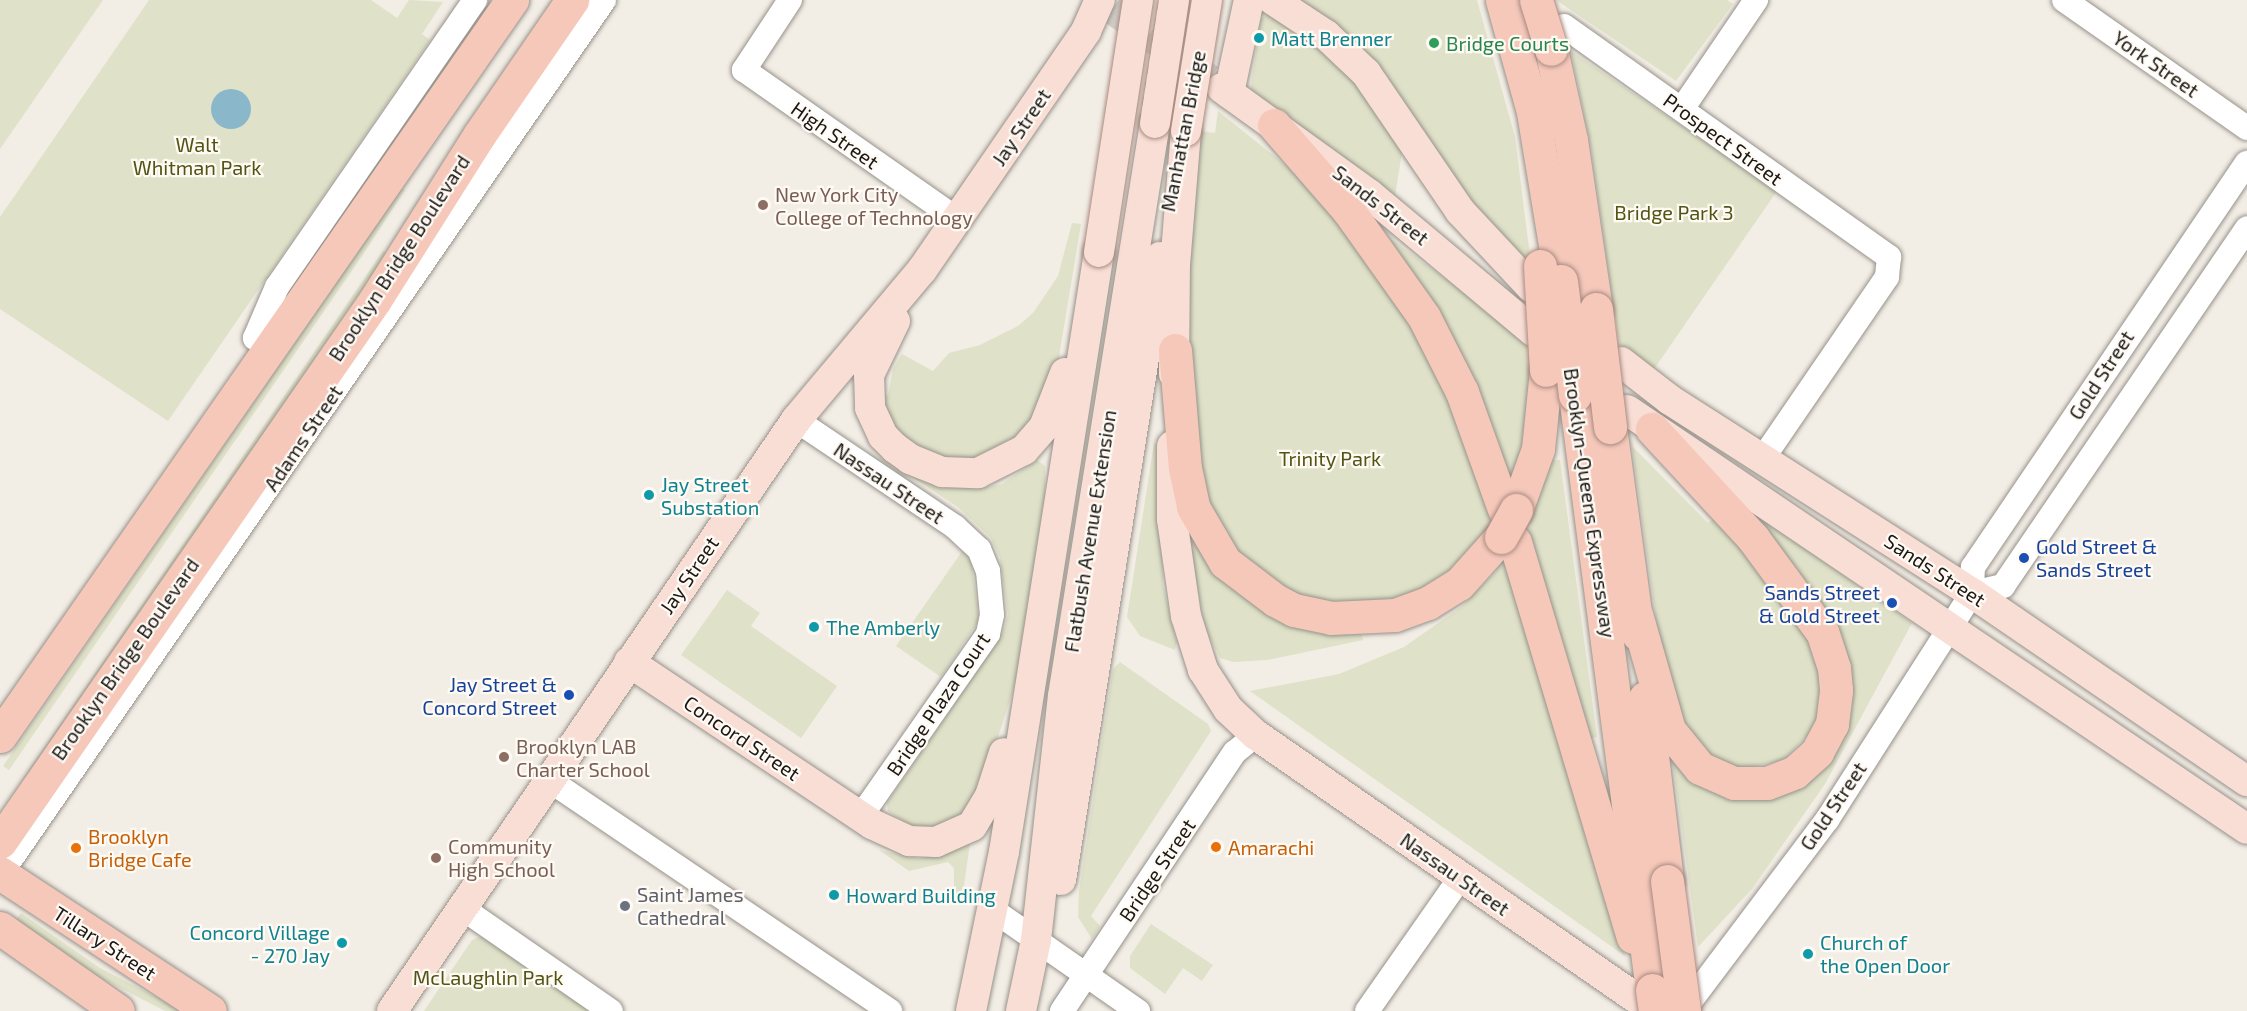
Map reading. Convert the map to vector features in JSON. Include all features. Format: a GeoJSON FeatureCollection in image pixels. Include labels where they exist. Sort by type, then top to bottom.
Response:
{"type":"FeatureCollection","features":[{"type":"Feature","properties":{"kind":"highway"},"geometry":{"type":"LineString","coordinates":[[0,736],[262,342],[512,0]]}},
{"type":"Feature","properties":{"kind":"highway","name":"Brooklyn Bridge Boulevard"},"geometry":{"type":"LineString","coordinates":[[0,842],[375,300],[480,134],[572,0]]}},
{"type":"Feature","properties":{"kind":"highway","name":"Brooklyn-Queens Expressway"},"geometry":{"type":"LineString","coordinates":[[1536,0],[1558,38],[1596,309],[1630,422],[1641,884]]}},
{"type":"Feature","properties":{"kind":"highway","name":"Brooklyn-Queens Expressway"},"geometry":{"type":"LineString","coordinates":[[1505,10],[1539,141],[1544,278],[1575,395],[1641,884],[1684,1011]]}},
{"type":"Feature","properties":{"kind":"highway"},"geometry":{"type":"LineString","coordinates":[[1274,125],[1348,210],[1424,317],[1462,392],[1641,884],[1654,1004]]}},
{"type":"Feature","properties":{"kind":"highway"},"geometry":{"type":"LineString","coordinates":[[1175,350],[1185,468],[1193,507],[1225,562],[1275,600],[1331,618],[1395,615],[1428,603],[1459,584],[1509,525],[1538,449],[1546,370],[1544,278]]}},
{"type":"Feature","properties":{"kind":"highway"},"geometry":{"type":"LineString","coordinates":[[1630,422],[1767,553],[1822,632],[1834,668],[1836,690],[1832,724],[1817,752],[1795,772],[1767,783],[1734,783],[1700,768],[1669,730],[1636,614]]}},
{"type":"Feature","properties":{"kind":"highway","name":"Tillary Street"},"geometry":{"type":"LineString","coordinates":[[0,874],[210,1011]]}},
{"type":"Feature","properties":{"kind":"highway"},"geometry":{"type":"LineString","coordinates":[[0,928],[118,1011]]}},
{"type":"Feature","properties":{"kind":"main road","name":"Flatbush Avenue Extension"},"geometry":{"type":"LineString","coordinates":[[1021,1011],[1036,940],[1063,696],[1174,0]]}},
{"type":"Feature","properties":{"kind":"main road","name":"Manhattan Bridge"},"geometry":{"type":"LineString","coordinates":[[1167,264],[1207,0]]}},
{"type":"Feature","properties":{"kind":"main road","name":"Sands Street"},"geometry":{"type":"LineString","coordinates":[[1249,0],[1226,91],[1403,220],[1533,332]]}},
{"type":"Feature","properties":{"kind":"main road"},"geometry":{"type":"LineString","coordinates":[[1273,0],[1326,35],[1366,73],[1460,211],[1544,278]]}},
{"type":"Feature","properties":{"kind":"main road"},"geometry":{"type":"LineString","coordinates":[[908,287],[869,375],[867,391],[876,423],[895,448],[924,467],[960,475],[978,473],[1024,450],[1044,427],[1063,380],[1083,287],[1099,252],[1109,2]]}},
{"type":"Feature","properties":{"kind":"main road","name":"Jay Street"},"geometry":{"type":"LineString","coordinates":[[392,1011],[796,420],[908,287],[1086,31],[1109,2]]}},
{"type":"Feature","properties":{"kind":"main road","name":"Flatbush Avenue Extension"},"geometry":{"type":"LineString","coordinates":[[971,1011],[993,910],[1099,252]]}},
{"type":"Feature","properties":{"kind":"main road","name":"Flatbush Avenue Extension"},"geometry":{"type":"LineString","coordinates":[[1036,940],[1058,894],[1167,264]]}},
{"type":"Feature","properties":{"kind":"main road","name":"Nassau Street"},"geometry":{"type":"LineString","coordinates":[[1167,264],[1175,350],[1172,519],[1186,616],[1203,670],[1228,709],[1256,735],[1460,878],[1654,1004]]}},
{"type":"Feature","properties":{"kind":"main road","name":"Sands Street"},"geometry":{"type":"LineString","coordinates":[[1621,362],[1761,461],[1972,593],[2247,781]]}},
{"type":"Feature","properties":{"kind":"main road","name":"Sands Street"},"geometry":{"type":"LineString","coordinates":[[1630,422],[1949,628],[2247,829]]}},
{"type":"Feature","properties":{"kind":"main road","name":"Concord Street"},"geometry":{"type":"LineString","coordinates":[[629,662],[855,813],[909,841],[936,842],[963,832],[983,811],[1006,748],[1023,721]]}},
{"type":"Feature","properties":{"kind":"street"},"geometry":{"type":"LineString","coordinates":[[262,342],[284,275],[475,0]]}},
{"type":"Feature","properties":{"kind":"street","name":"Adams Street"},"geometry":{"type":"LineString","coordinates":[[0,874],[604,0]]}},
{"type":"Feature","properties":{"kind":"street","name":"High Street"},"geometry":{"type":"LineString","coordinates":[[790,0],[744,70],[957,219]]}},
{"type":"Feature","properties":{"kind":"street"},"geometry":{"type":"LineString","coordinates":[[1682,109],[1756,0]]}},
{"type":"Feature","properties":{"kind":"street","name":"York Street"},"geometry":{"type":"LineString","coordinates":[[2064,0],[2247,128]]}},
{"type":"Feature","properties":{"kind":"street","name":"Prospect Street"},"geometry":{"type":"LineString","coordinates":[[1558,38],[1682,109],[1703,127],[1883,251],[1890,264],[1887,277],[1761,461]]}},
{"type":"Feature","properties":{"kind":"street","name":"Gold Street"},"geometry":{"type":"LineString","coordinates":[[1684,1011],[1827,820],[1972,593],[1972,567],[2247,163]]}},
{"type":"Feature","properties":{"kind":"street","name":"Gold Street"},"geometry":{"type":"LineString","coordinates":[[1972,593],[2003,586],[2247,228]]}},
{"type":"Feature","properties":{"kind":"street","name":"Nassau Street"},"geometry":{"type":"LineString","coordinates":[[796,420],[955,527],[979,549]]}},
{"type":"Feature","properties":{"kind":"street","name":"Bridge Plaza Court"},"geometry":{"type":"LineString","coordinates":[[855,813],[868,806],[988,634],[992,615],[988,571],[979,549]]}},
{"type":"Feature","properties":{"kind":"street","name":"Bridge Street"},"geometry":{"type":"LineString","coordinates":[[1062,1011],[1235,752],[1256,735]]}},
{"type":"Feature","properties":{"kind":"street"},"geometry":{"type":"LineString","coordinates":[[549,780],[890,1011]]}},
{"type":"Feature","properties":{"kind":"street"},"geometry":{"type":"LineString","coordinates":[[1367,1011],[1460,878]]}},
{"type":"Feature","properties":{"kind":"street"},"geometry":{"type":"LineString","coordinates":[[462,908],[611,1011]]}},
{"type":"Feature","properties":{"kind":"street"},"geometry":{"type":"LineString","coordinates":[[993,910],[1138,1011]]}},
{"type":"Feature","properties":{"kind":"green space"},"geometry":{"type":"Polygon","coordinates":[[[0,0],[103,0],[0,149],[0,0]]]}},
{"type":"Feature","properties":{"kind":"green space","name":"Walt Whitman Park"},"geometry":{"type":"Polygon","coordinates":[[[149,0],[371,0],[397,18],[409,0],[443,2],[422,34],[430,40],[168,421],[0,309],[0,217],[149,0]]]}},
{"type":"Feature","properties":{"kind":"green space"},"geometry":{"type":"Polygon","coordinates":[[[1299,0],[1477,0],[1515,137],[1531,264],[1513,254],[1299,0]]]}},
{"type":"Feature","properties":{"kind":"green space"},"geometry":{"type":"Polygon","coordinates":[[[1556,0],[1727,0],[1733,4],[1676,81],[1556,0]]]}},
{"type":"Feature","properties":{"kind":"green space"},"geometry":{"type":"Polygon","coordinates":[[[1271,12],[1349,71],[1403,146],[1395,196],[1250,91],[1261,19],[1271,12]]]}},
{"type":"Feature","properties":{"kind":"green space","name":"Bridge Park 3"},"geometry":{"type":"Polygon","coordinates":[[[1571,51],[1777,191],[1652,372],[1619,345],[1591,147],[1571,51]]]}},
{"type":"Feature","properties":{"kind":"green space","name":"Trinity Park"},"geometry":{"type":"Polygon","coordinates":[[[1218,111],[1288,167],[1328,208],[1424,342],[1497,523],[1432,591],[1330,611],[1255,577],[1203,506],[1186,307],[1200,131],[1215,133],[1218,111]]]}},
{"type":"Feature","properties":{"kind":"green space"},"geometry":{"type":"Polygon","coordinates":[[[402,188],[405,190],[362,256],[9,770],[3,766],[402,188]]]}},
{"type":"Feature","properties":{"kind":"green space"},"geometry":{"type":"Polygon","coordinates":[[[1072,223],[1081,224],[1056,375],[1028,430],[984,458],[954,462],[901,439],[880,397],[888,395],[893,369],[902,354],[933,371],[949,353],[980,345],[1018,326],[1033,313],[1058,276],[1072,223]]]}},
{"type":"Feature","properties":{"kind":"green space"},"geometry":{"type":"Polygon","coordinates":[[[1393,240],[1533,344],[1534,393],[1511,496],[1388,241],[1393,240]]]}},
{"type":"Feature","properties":{"kind":"green space"},"geometry":{"type":"Polygon","coordinates":[[[383,251],[387,253],[26,781],[23,779],[383,251]]]}},
{"type":"Feature","properties":{"kind":"green space"},"geometry":{"type":"Polygon","coordinates":[[[1154,443],[1158,445],[1163,585],[1177,642],[1175,650],[1140,636],[1127,617],[1154,443]]]}},
{"type":"Feature","properties":{"kind":"green space"},"geometry":{"type":"Polygon","coordinates":[[[1632,446],[1708,523],[1717,516],[1776,581],[1823,667],[1819,724],[1783,760],[1743,769],[1722,764],[1690,742],[1662,662],[1632,446]]]}},
{"type":"Feature","properties":{"kind":"green space"},"geometry":{"type":"Polygon","coordinates":[[[1037,460],[1045,466],[1045,509],[1018,675],[989,765],[968,816],[926,831],[908,825],[888,811],[887,803],[1003,632],[1008,615],[1000,558],[991,538],[958,507],[892,464],[939,486],[975,489],[1002,484],[1037,460]]]}},
{"type":"Feature","properties":{"kind":"green space"},"geometry":{"type":"Polygon","coordinates":[[[1549,460],[1560,460],[1597,737],[1588,739],[1523,530],[1540,494],[1549,460]]]}},
{"type":"Feature","properties":{"kind":"green space"},"geometry":{"type":"Polygon","coordinates":[[[1733,499],[1912,623],[1825,784],[1752,889],[1698,947],[1672,757],[1690,772],[1818,771],[1827,613],[1796,568],[1733,499]]]}},
{"type":"Feature","properties":{"kind":"green space"},"geometry":{"type":"Polygon","coordinates":[[[1182,519],[1222,579],[1243,597],[1267,612],[1341,634],[1362,635],[1363,640],[1267,660],[1233,662],[1220,658],[1206,630],[1182,519]]]}},
{"type":"Feature","properties":{"kind":"green space"},"geometry":{"type":"Polygon","coordinates":[[[963,550],[971,558],[979,620],[941,677],[896,646],[963,550]]]}},
{"type":"Feature","properties":{"kind":"green space"},"geometry":{"type":"Polygon","coordinates":[[[1506,555],[1625,956],[1250,691],[1339,674],[1404,647],[1461,607],[1494,574],[1506,555]]]}},
{"type":"Feature","properties":{"kind":"green space"},"geometry":{"type":"Polygon","coordinates":[[[727,590],[760,613],[751,626],[837,686],[801,738],[681,655],[727,590]]]}},
{"type":"Feature","properties":{"kind":"green space"},"geometry":{"type":"Polygon","coordinates":[[[1120,662],[1208,724],[1211,731],[1091,916],[1100,926],[1092,939],[1078,917],[1079,891],[1113,669],[1120,662]]]}},
{"type":"Feature","properties":{"kind":"green space"},"geometry":{"type":"Polygon","coordinates":[[[970,843],[963,892],[954,894],[954,868],[948,862],[909,871],[879,850],[919,859],[970,843]]]}},
{"type":"Feature","properties":{"kind":"green space"},"geometry":{"type":"Polygon","coordinates":[[[21,913],[100,968],[183,1011],[165,1011],[93,974],[16,920],[21,913]]]}},
{"type":"Feature","properties":{"kind":"green space"},"geometry":{"type":"Polygon","coordinates":[[[1151,924],[1213,965],[1202,981],[1183,968],[1165,994],[1130,968],[1130,956],[1151,924]]]}},
{"type":"Feature","properties":{"kind":"green space","name":"McLaughlin Park"},"geometry":{"type":"Polygon","coordinates":[[[482,936],[596,1011],[424,1011],[472,940],[482,936]]]}},
{"type":"Feature","properties":{"kind":"water"},"geometry":{"type":"Polygon","coordinates":[[[231,89],[239,90],[245,95],[250,101],[250,117],[245,123],[239,128],[231,129],[223,128],[217,123],[212,117],[211,109],[212,101],[217,95],[223,90],[231,89]]]}},
{"type":"Feature","properties":{"kind":"tunnel"},"geometry":{"type":"LineString","coordinates":[[1112,9],[1216,84]]}},
{"type":"Feature","properties":{"kind":"railway"},"geometry":{"type":"LineString","coordinates":[[1130,119],[1148,0]]}},
{"type":"Feature","properties":{"kind":"railway"},"geometry":{"type":"LineString","coordinates":[[1142,121],[1161,0]]}},
{"type":"Feature","properties":{"kind":"railway"},"geometry":{"type":"LineString","coordinates":[[1166,125],[1187,0]]}},
{"type":"Feature","properties":{"kind":"railway"},"geometry":{"type":"LineString","coordinates":[[1178,127],[1198,0]]}},
{"type":"Feature","properties":{"kind":"place","name":"Matt Brenner"},"geometry":{"type":"Point","coordinates":[1259,38]}},
{"type":"Feature","properties":{"kind":"place","name":"Bridge Courts"},"geometry":{"type":"Point","coordinates":[1434,43]}},
{"type":"Feature","properties":{"kind":"place","name":"New York City College of Technology"},"geometry":{"type":"Point","coordinates":[763,205]}},
{"type":"Feature","properties":{"kind":"place","name":"Jay Street Substation"},"geometry":{"type":"Point","coordinates":[649,495]}},
{"type":"Feature","properties":{"kind":"place","name":"Gold Street & Sands Street"},"geometry":{"type":"Point","coordinates":[2024,558]}},
{"type":"Feature","properties":{"kind":"place","name":"Sands Street & Gold Street"},"geometry":{"type":"Point","coordinates":[1892,603]}},
{"type":"Feature","properties":{"kind":"place","name":"The Amberly"},"geometry":{"type":"Point","coordinates":[814,627]}},
{"type":"Feature","properties":{"kind":"place","name":"Jay Street & Concord Street"},"geometry":{"type":"Point","coordinates":[569,695]}},
{"type":"Feature","properties":{"kind":"place","name":"Brooklyn LAB Charter School"},"geometry":{"type":"Point","coordinates":[504,757]}},
{"type":"Feature","properties":{"kind":"place","name":"Amarachi"},"geometry":{"type":"Point","coordinates":[1216,847]}},
{"type":"Feature","properties":{"kind":"place","name":"Brooklyn Bridge Cafe"},"geometry":{"type":"Point","coordinates":[76,848]}},
{"type":"Feature","properties":{"kind":"place","name":"Community High School"},"geometry":{"type":"Point","coordinates":[436,858]}},
{"type":"Feature","properties":{"kind":"place","name":"Howard Building"},"geometry":{"type":"Point","coordinates":[834,895]}},
{"type":"Feature","properties":{"kind":"place","name":"Saint James Cathedral"},"geometry":{"type":"Point","coordinates":[625,906]}},
{"type":"Feature","properties":{"kind":"place","name":"Concord Village - 270 Jay"},"geometry":{"type":"Point","coordinates":[342,943]}},
{"type":"Feature","properties":{"kind":"place","name":"Church of the Open Door"},"geometry":{"type":"Point","coordinates":[1808,954]}}]}
